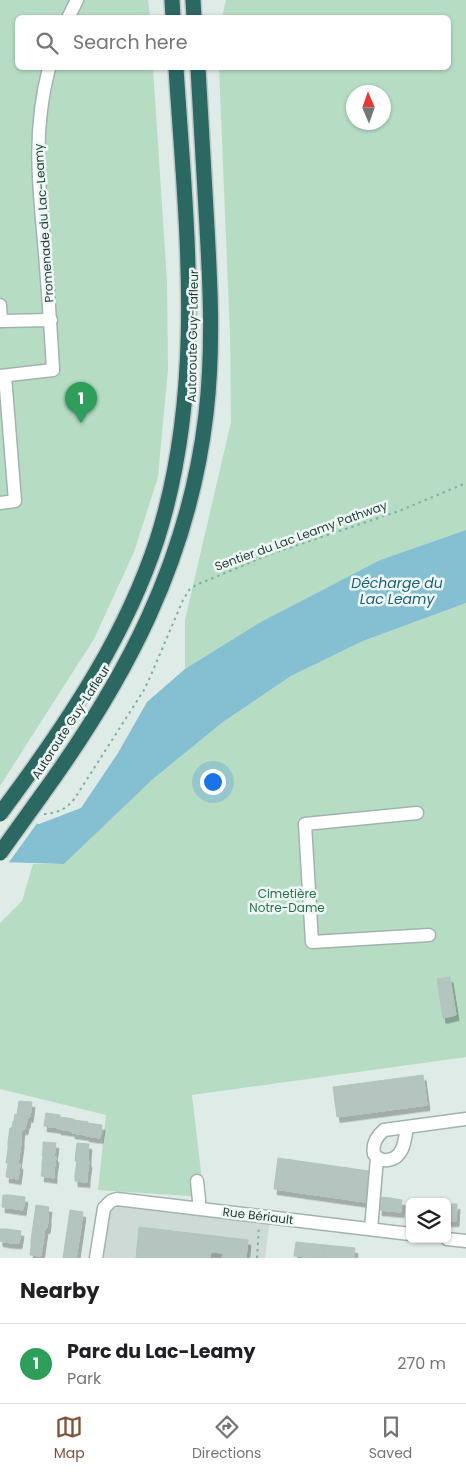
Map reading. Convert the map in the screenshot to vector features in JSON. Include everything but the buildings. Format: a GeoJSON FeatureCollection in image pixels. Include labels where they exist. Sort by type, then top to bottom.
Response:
{"type":"FeatureCollection","features":[{"type":"Feature","properties":{"kind":"highway"},"geometry":{"type":"LineString","coordinates":[[172,0],[173,15]]}},
{"type":"Feature","properties":{"kind":"highway"},"geometry":{"type":"LineString","coordinates":[[193,0],[194,15]]}},
{"type":"Feature","properties":{"kind":"highway","name":"Autoroute Guy-Lafleur"},"geometry":{"type":"LineString","coordinates":[[0,814],[75,708],[117,634],[138,589],[156,541],[176,467],[184,414],[189,330],[186,234],[176,70]]}},
{"type":"Feature","properties":{"kind":"highway","name":"Autoroute Guy-Lafleur"},"geometry":{"type":"LineString","coordinates":[[0,853],[93,720],[127,663],[145,627],[173,560],[194,485],[206,413],[211,330],[210,267],[198,70]]}},
{"type":"Feature","properties":{"kind":"street"},"geometry":{"type":"LineString","coordinates":[[70,15],[77,0]]}},
{"type":"Feature","properties":{"kind":"street","name":"Promenade du Lac-Leamy"},"geometry":{"type":"LineString","coordinates":[[3,376],[53,370],[51,320],[37,155],[40,110],[49,70]]}},
{"type":"Feature","properties":{"kind":"street"},"geometry":{"type":"LineString","coordinates":[[0,305],[1,321],[51,320]]}},
{"type":"Feature","properties":{"kind":"street"},"geometry":{"type":"LineString","coordinates":[[0,503],[15,501],[3,376]]}},
{"type":"Feature","properties":{"kind":"street"},"geometry":{"type":"LineString","coordinates":[[418,813],[305,824],[312,942],[429,934]]}},
{"type":"Feature","properties":{"kind":"street"},"geometry":{"type":"LineString","coordinates":[[407,1127],[400,1153],[390,1160],[377,1158],[372,1148],[380,1133],[384,1130],[466,1119]]}},
{"type":"Feature","properties":{"kind":"street"},"geometry":{"type":"LineString","coordinates":[[371,1229],[377,1158]]}},
{"type":"Feature","properties":{"kind":"street"},"geometry":{"type":"LineString","coordinates":[[196,1181],[199,1208]]}},
{"type":"Feature","properties":{"kind":"street","name":"Rue Bériault"},"geometry":{"type":"LineString","coordinates":[[96,1258],[102,1214],[111,1201],[122,1199],[406,1233]]}},
{"type":"Feature","properties":{"kind":"street"},"geometry":{"type":"LineString","coordinates":[[451,1239],[466,1241]]}},
{"type":"Feature","properties":{"kind":"path","name":"Sentier du Lac Leamy Pathway"},"geometry":{"type":"LineString","coordinates":[[39,814],[64,809],[75,798],[144,690],[183,600],[193,587],[270,554],[386,515],[466,483]]}},
{"type":"Feature","properties":{"kind":"path"},"geometry":{"type":"LineString","coordinates":[[257,1258],[260,1223]]}},
{"type":"Feature","properties":{"kind":"shaded area"},"geometry":{"type":"Polygon","coordinates":[[[108,1204],[270,1217],[265,1258],[96,1258],[108,1204]]]}},
{"type":"Feature","properties":{"kind":"green space"},"geometry":{"type":"Polygon","coordinates":[[[0,0],[148,0],[150,15],[15,15],[15,70],[153,70],[167,281],[168,369],[158,477],[134,552],[94,639],[0,786],[0,0]]]}},
{"type":"Feature","properties":{"kind":"green space"},"geometry":{"type":"Polygon","coordinates":[[[226,0],[466,0],[466,530],[380,560],[266,620],[185,669],[185,620],[231,422],[230,335],[219,70],[451,70],[451,15],[222,15],[226,0]]]}},
{"type":"Feature","properties":{"kind":"green space","name":"Cimetière Notre-Dame"},"geometry":{"type":"Polygon","coordinates":[[[466,603],[466,1057],[192,1095],[204,1197],[98,1190],[106,1115],[0,1089],[0,923],[22,901],[33,864],[64,864],[153,779],[223,722],[291,676],[363,641],[466,603]]]}},
{"type":"Feature","properties":{"kind":"water","name":"Décharge du Lac Leamy"},"geometry":{"type":"Polygon","coordinates":[[[466,530],[466,603],[363,641],[291,676],[223,722],[153,779],[64,864],[0,862],[0,819],[39,824],[81,808],[118,753],[147,702],[185,669],[261,622],[380,560],[466,530]]]}},
{"type":"Feature","properties":{"kind":"pier"},"geometry":{"type":"Polygon","coordinates":[[[0,817],[38,822],[7,865],[0,864],[0,817]]]}},
{"type":"Feature","properties":{"kind":"place","name":"Parc du Lac-Leamy"},"geometry":{"type":"Point","coordinates":[81,423]}}]}
